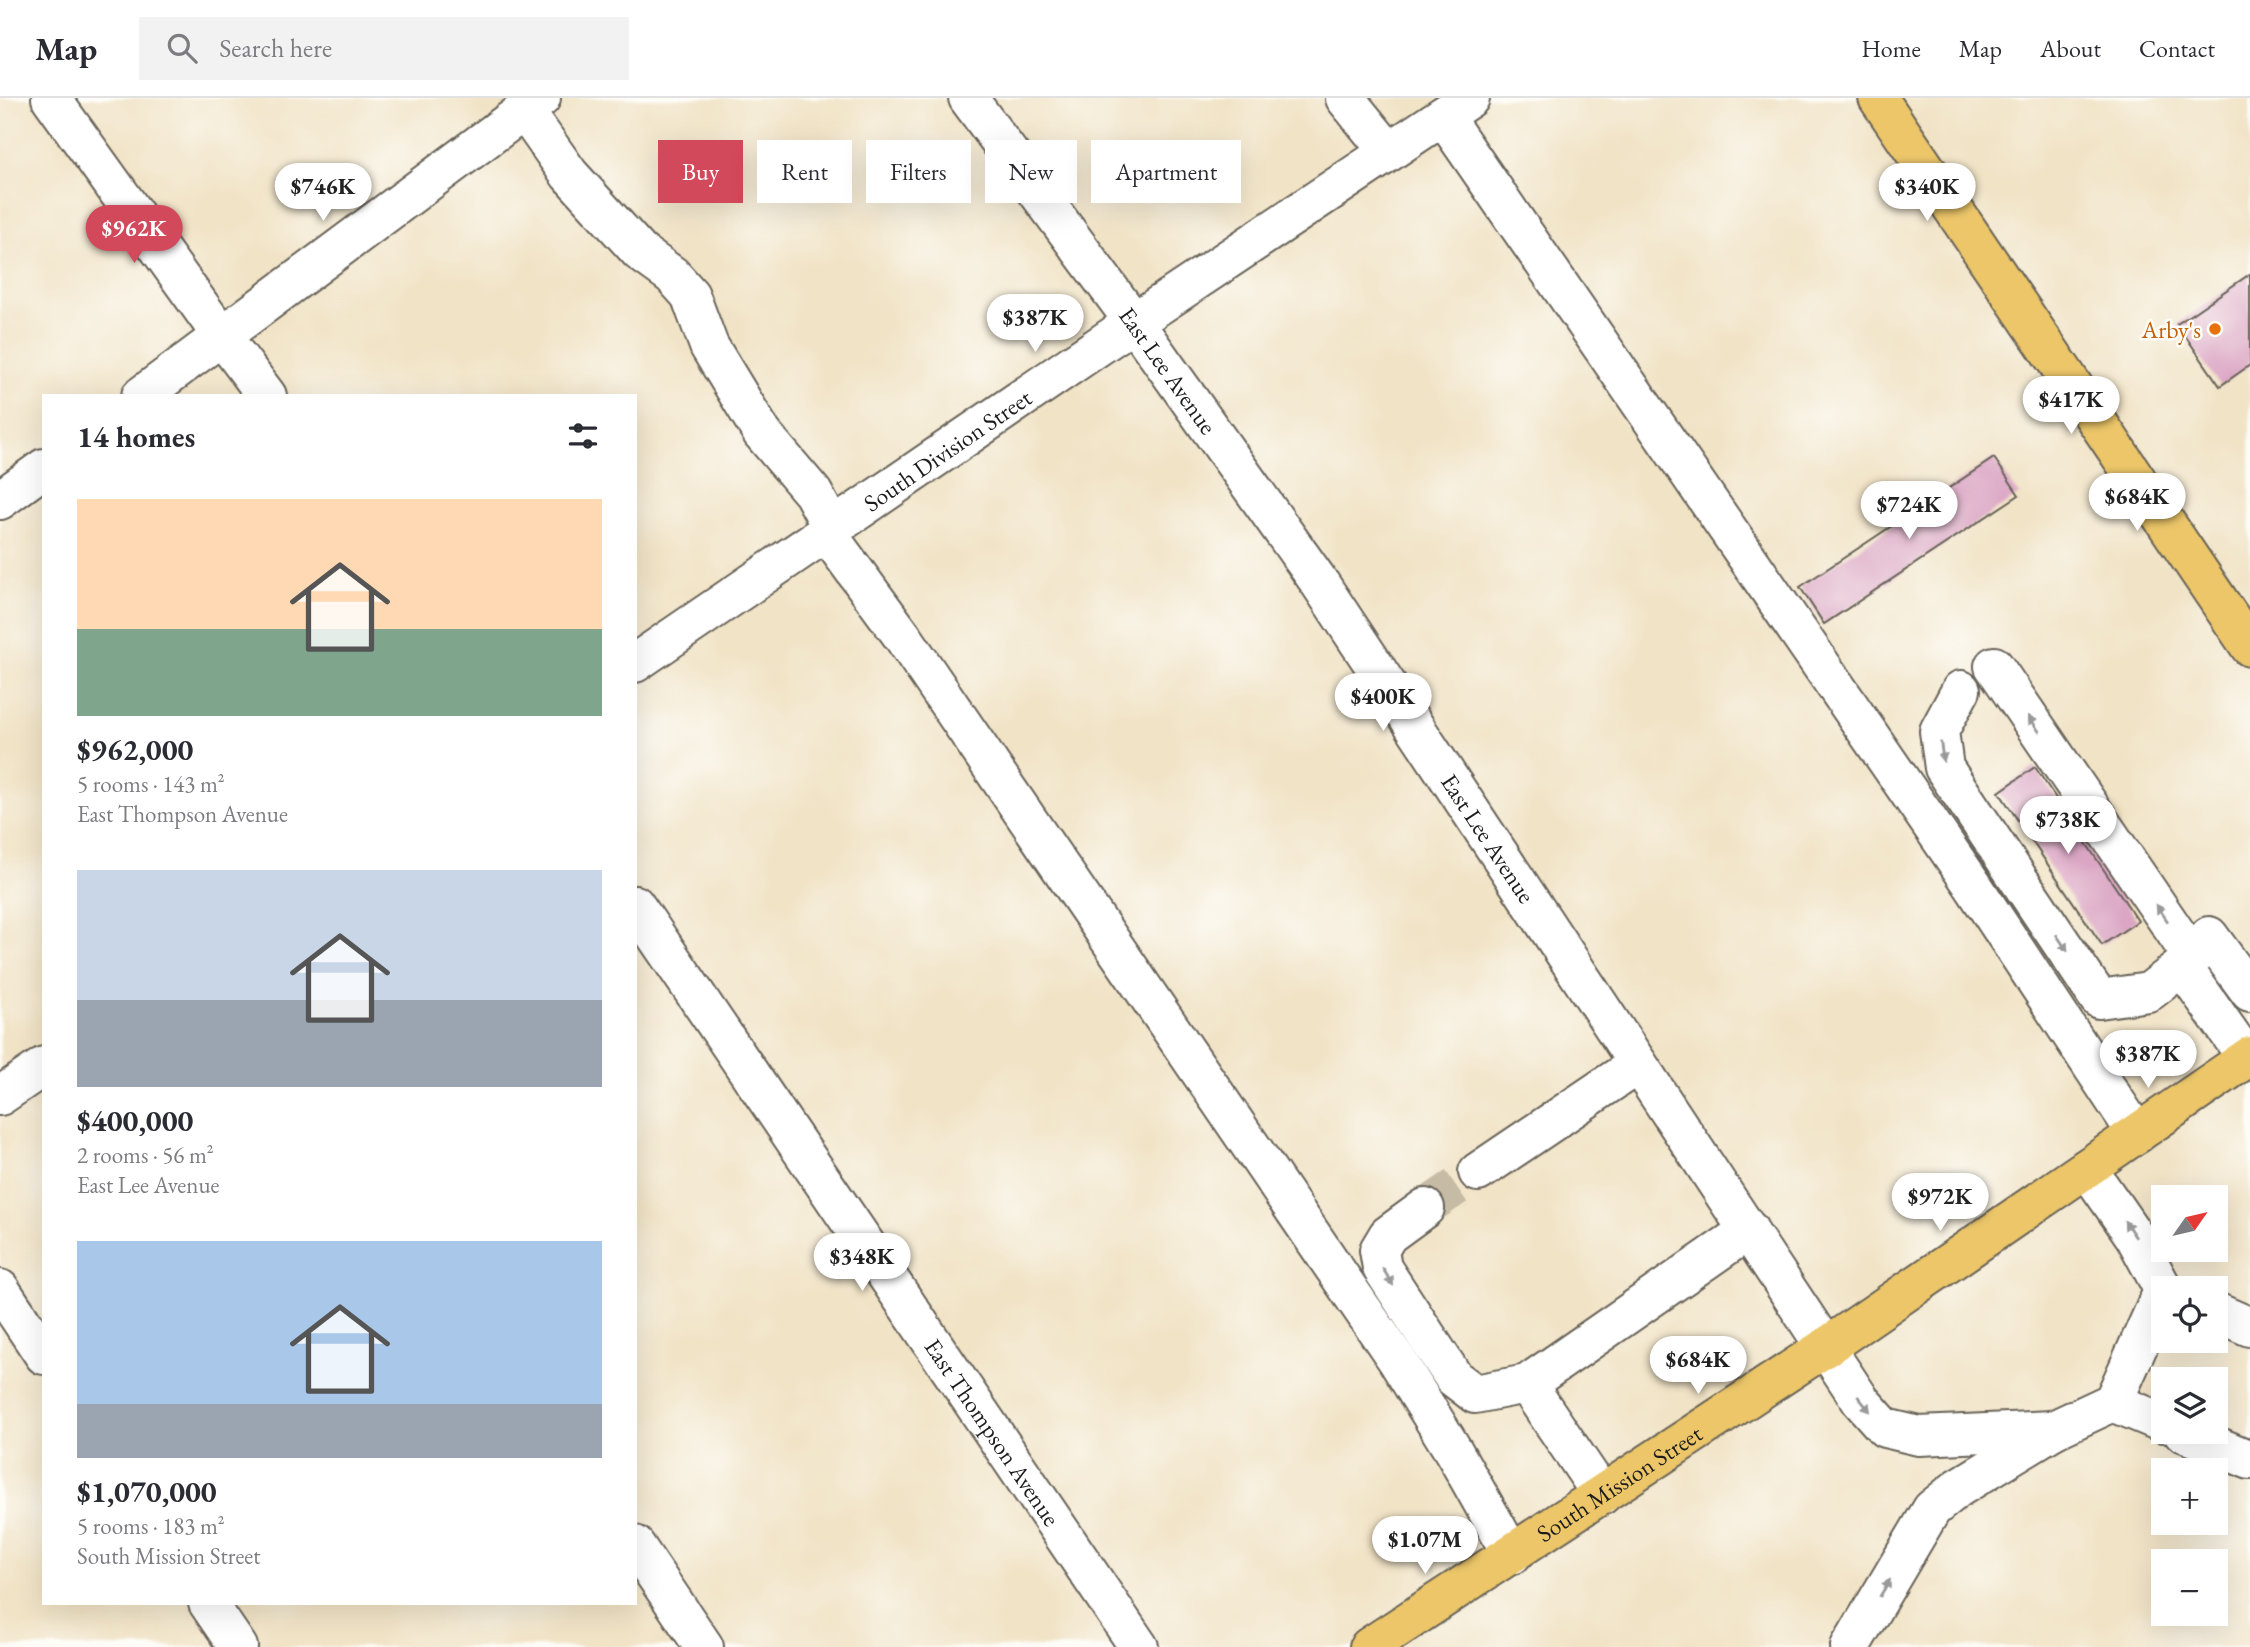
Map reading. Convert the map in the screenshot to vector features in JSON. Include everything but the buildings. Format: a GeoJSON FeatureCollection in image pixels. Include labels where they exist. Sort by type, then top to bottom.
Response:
{"type":"FeatureCollection","features":[{"type":"Feature","properties":{"kind":"main road"},"geometry":{"type":"LineString","coordinates":[[1878,98],[2250,647]]}},
{"type":"Feature","properties":{"kind":"main road","name":"South Mission Street"},"geometry":{"type":"LineString","coordinates":[[1369,1647],[1826,1348],[2249,1057]]}},
{"type":"Feature","properties":{"kind":"street"},"geometry":{"type":"LineString","coordinates":[[51,98],[265,394]]}},
{"type":"Feature","properties":{"kind":"street","name":"East Lee Avenue"},"geometry":{"type":"LineString","coordinates":[[968,98],[1134,322],[1319,582],[1861,1401],[1885,1428],[1919,1436],[2053,1430]]}},
{"type":"Feature","properties":{"kind":"street"},"geometry":{"type":"LineString","coordinates":[[1345,98],[1389,152]]}},
{"type":"Feature","properties":{"kind":"street"},"geometry":{"type":"LineString","coordinates":[[144,394],[533,104],[569,174],[640,252],[672,275],[690,295],[709,345],[761,433],[813,493],[829,530],[1300,1223],[1397,1360],[1513,1555]]}},
{"type":"Feature","properties":{"kind":"street"},"geometry":{"type":"LineString","coordinates":[[1457,107],[2137,1134]]}},
{"type":"Feature","properties":{"kind":"street","name":"South Division Street"},"geometry":{"type":"LineString","coordinates":[[637,662],[1134,322],[1457,107]]}},
{"type":"Feature","properties":{"kind":"street"},"geometry":{"type":"LineString","coordinates":[[0,500],[42,469]]}},
{"type":"Feature","properties":{"kind":"street"},"geometry":{"type":"LineString","coordinates":[[1961,690],[1939,731],[1944,768],[2099,999],[2149,992],[2193,958],[1994,666]]}},
{"type":"Feature","properties":{"kind":"street","name":"East Thompson Avenue"},"geometry":{"type":"LineString","coordinates":[[637,908],[1139,1647]]}},
{"type":"Feature","properties":{"kind":"street"},"geometry":{"type":"LineString","coordinates":[[2209,936],[2250,992]]}},
{"type":"Feature","properties":{"kind":"street"},"geometry":{"type":"LineString","coordinates":[[2182,966],[2249,1057]]}},
{"type":"Feature","properties":{"kind":"street"},"geometry":{"type":"LineString","coordinates":[[1478,1172],[1638,1064]]}},
{"type":"Feature","properties":{"kind":"street"},"geometry":{"type":"LineString","coordinates":[[0,1096],[42,1067]]}},
{"type":"Feature","properties":{"kind":"street"},"geometry":{"type":"LineString","coordinates":[[2087,1168],[2135,1237],[2156,1276]]}},
{"type":"Feature","properties":{"kind":"street"},"geometry":{"type":"LineString","coordinates":[[1426,1208],[1388,1235],[1379,1250],[1382,1268],[1454,1377],[1475,1394],[1527,1384],[1749,1230]]}},
{"type":"Feature","properties":{"kind":"street"},"geometry":{"type":"LineString","coordinates":[[0,1289],[42,1351]]}},
{"type":"Feature","properties":{"kind":"street"},"geometry":{"type":"LineString","coordinates":[[1850,1647],[1932,1509],[1958,1488],[2053,1430],[2113,1402],[2151,1317]]}},
{"type":"Feature","properties":{"kind":"street"},"geometry":{"type":"LineString","coordinates":[[2228,1317],[2250,1327]]}},
{"type":"Feature","properties":{"kind":"street"},"geometry":{"type":"LineString","coordinates":[[1527,1384],[1602,1495]]}},
{"type":"Feature","properties":{"kind":"street"},"geometry":{"type":"LineString","coordinates":[[2113,1402],[2151,1418]]}},
{"type":"Feature","properties":{"kind":"street"},"geometry":{"type":"LineString","coordinates":[[2212,1444],[2250,1460]]}},
{"type":"Feature","properties":{"kind":"street"},"geometry":{"type":"LineString","coordinates":[[637,1548],[704,1647]]}},
{"type":"Feature","properties":{"kind":"street"},"geometry":{"type":"LineString","coordinates":[[209,1605],[238,1647]]}},
{"type":"Feature","properties":{"kind":"tunnel"},"geometry":{"type":"LineString","coordinates":[[1425,1208],[1478,1172]]}},
{"type":"Feature","properties":{"kind":"place","name":"Arby's"},"geometry":{"type":"Point","coordinates":[2215,329]}}]}
